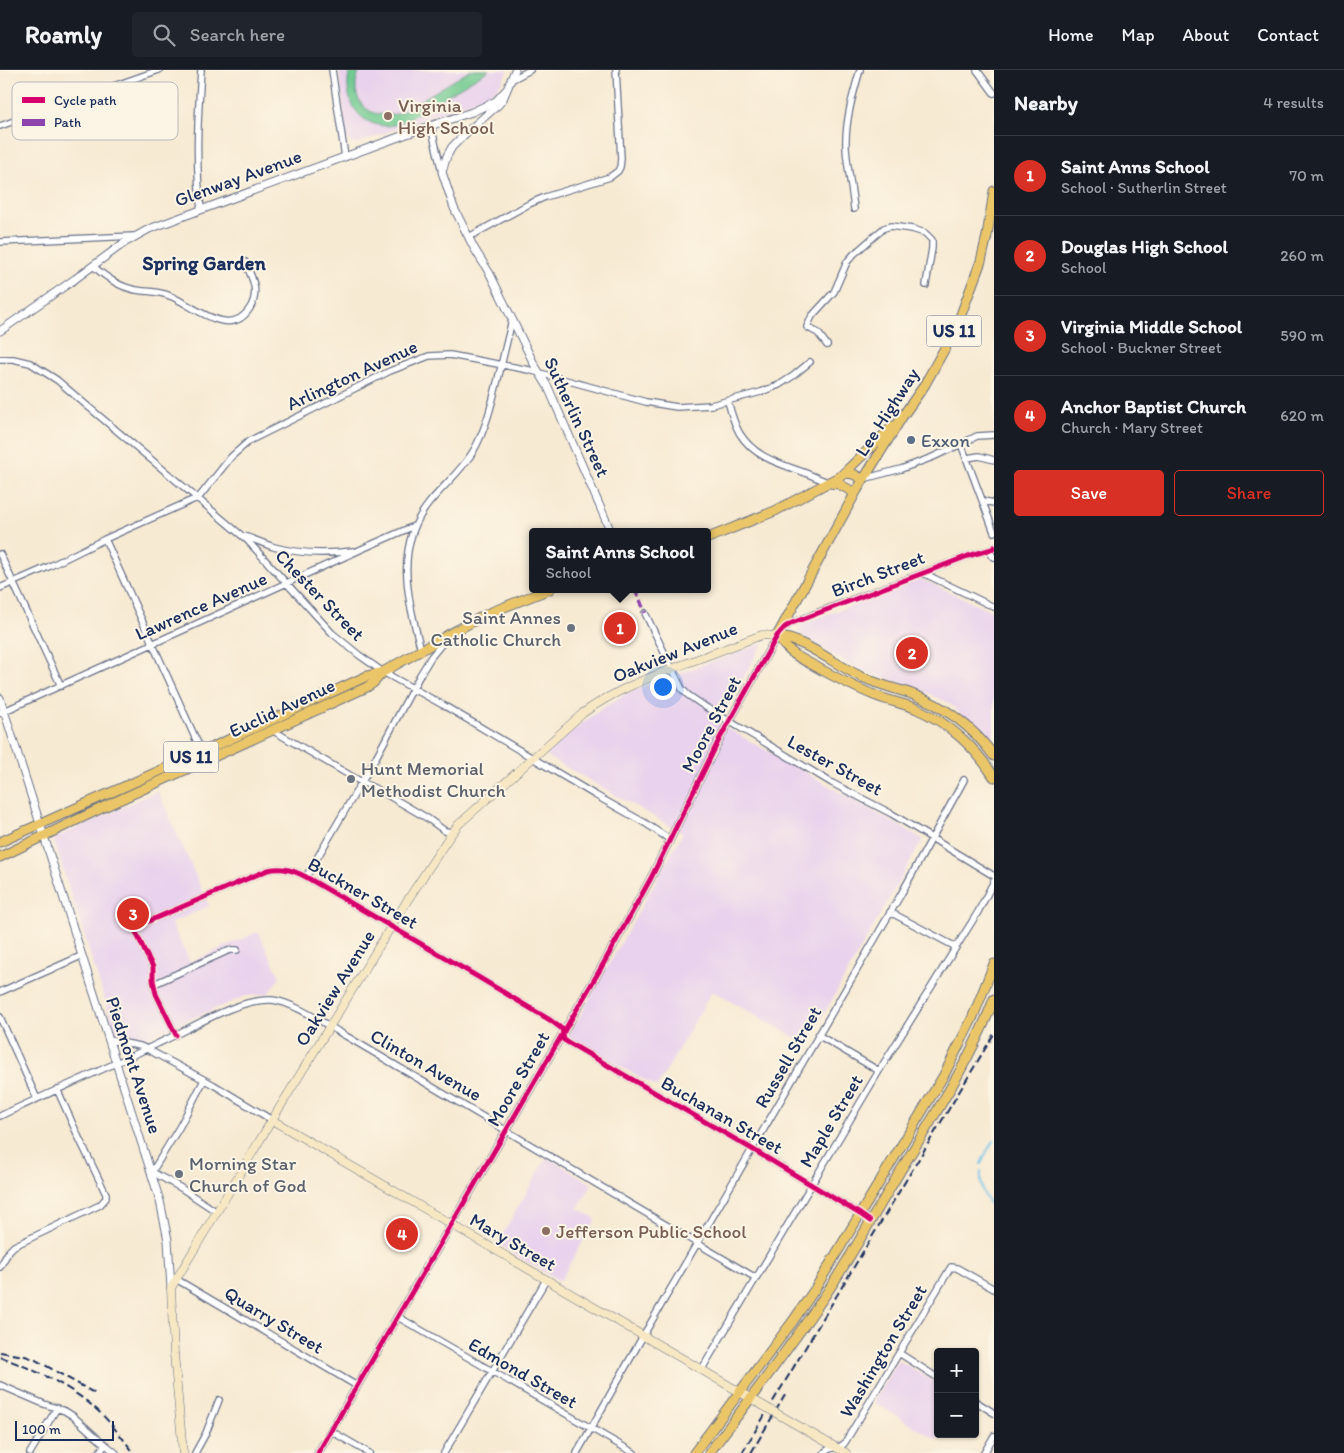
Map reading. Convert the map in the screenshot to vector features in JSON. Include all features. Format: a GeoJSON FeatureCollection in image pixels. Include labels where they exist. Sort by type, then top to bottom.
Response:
{"type":"FeatureCollection","features":[{"type":"Feature","properties":{"kind":"main road","name":"Lee Highway"},"geometry":{"type":"LineString","coordinates":[[863,479],[942,356],[963,311],[981,261],[994,191]]}},
{"type":"Feature","properties":{"kind":"main road"},"geometry":{"type":"LineString","coordinates":[[841,476],[902,417]]}},
{"type":"Feature","properties":{"kind":"main road"},"geometry":{"type":"LineString","coordinates":[[711,537],[775,512],[846,473],[863,479]]}},
{"type":"Feature","properties":{"kind":"main road","name":"Moore Street"},"geometry":{"type":"LineString","coordinates":[[777,636],[863,479]]}},
{"type":"Feature","properties":{"kind":"main road"},"geometry":{"type":"LineString","coordinates":[[830,483],[839,484],[855,493]]}},
{"type":"Feature","properties":{"kind":"main road","name":"Euclid Avenue"},"geometry":{"type":"LineString","coordinates":[[0,857],[44,837],[58,828],[151,786],[262,724],[367,687],[373,684],[383,672],[452,632],[488,613],[540,593]]}},
{"type":"Feature","properties":{"kind":"main road","name":"Oakview Avenue"},"geometry":{"type":"LineString","coordinates":[[170,1288],[391,926],[458,825],[583,713],[598,702],[627,686],[762,635],[777,636]]}},
{"type":"Feature","properties":{"kind":"main road"},"geometry":{"type":"LineString","coordinates":[[777,636],[794,640],[862,677],[939,706],[965,724],[978,736],[994,756]]}},
{"type":"Feature","properties":{"kind":"main road"},"geometry":{"type":"LineString","coordinates":[[777,636],[788,650],[798,658],[858,689],[932,716],[958,735],[992,771]]}},
{"type":"Feature","properties":{"kind":"main road","name":"Euclid Avenue"},"geometry":{"type":"LineString","coordinates":[[0,842],[148,776],[272,730],[324,701]]}},
{"type":"Feature","properties":{"kind":"main road"},"geometry":{"type":"LineString","coordinates":[[694,1453],[741,1392],[815,1289],[948,1068],[972,1019],[994,964]]}},
{"type":"Feature","properties":{"kind":"main road"},"geometry":{"type":"LineString","coordinates":[[709,1453],[796,1337],[826,1293],[929,1124],[980,1032],[994,998]]}},
{"type":"Feature","properties":{"kind":"main road","name":"Mary Street"},"geometry":{"type":"LineString","coordinates":[[272,1120],[846,1453]]}},
{"type":"Feature","properties":{"kind":"main road","name":"Piedmont Avenue"},"geometry":{"type":"LineString","coordinates":[[170,1288],[183,1453]]}},
{"type":"Feature","properties":{"kind":"street"},"geometry":{"type":"LineString","coordinates":[[125,82],[159,70]]}},
{"type":"Feature","properties":{"kind":"street"},"geometry":{"type":"LineString","coordinates":[[200,70],[198,178],[201,209]]}},
{"type":"Feature","properties":{"kind":"street"},"geometry":{"type":"LineString","coordinates":[[332,70],[345,157]]}},
{"type":"Feature","properties":{"kind":"street"},"geometry":{"type":"LineString","coordinates":[[442,172],[452,147],[503,99],[515,70]]}},
{"type":"Feature","properties":{"kind":"street"},"geometry":{"type":"LineString","coordinates":[[511,80],[530,70]]}},
{"type":"Feature","properties":{"kind":"street"},"geometry":{"type":"LineString","coordinates":[[469,237],[529,204],[556,193],[610,177],[618,171],[621,159],[616,70]]}},
{"type":"Feature","properties":{"kind":"street"},"geometry":{"type":"LineString","coordinates":[[854,209],[846,154],[846,138],[853,93],[860,70]]}},
{"type":"Feature","properties":{"kind":"street"},"geometry":{"type":"LineString","coordinates":[[977,70],[994,93]]}},
{"type":"Feature","properties":{"kind":"street","name":"Glenway Avenue"},"geometry":{"type":"LineString","coordinates":[[0,331],[134,236],[165,222],[488,105],[496,101],[505,91]]}},
{"type":"Feature","properties":{"kind":"street"},"geometry":{"type":"LineString","coordinates":[[0,126],[12,122]]}},
{"type":"Feature","properties":{"kind":"street"},"geometry":{"type":"LineString","coordinates":[[431,126],[442,172]]}},
{"type":"Feature","properties":{"kind":"street","name":"Sutherlin Street"},"geometry":{"type":"LineString","coordinates":[[442,172],[454,208],[552,396],[609,528]]}},
{"type":"Feature","properties":{"kind":"street"},"geometry":{"type":"LineString","coordinates":[[827,345],[818,334],[807,327],[811,318],[834,292],[847,262],[884,228],[891,226],[912,229],[920,231],[929,237],[932,243],[926,285]]}},
{"type":"Feature","properties":{"kind":"street"},"geometry":{"type":"LineString","coordinates":[[0,242],[134,236]]}},
{"type":"Feature","properties":{"kind":"street"},"geometry":{"type":"LineString","coordinates":[[93,266],[118,284],[135,290],[169,295],[207,316],[229,322],[236,320],[246,313],[254,300],[255,286],[245,262]]}},
{"type":"Feature","properties":{"kind":"street"},"geometry":{"type":"LineString","coordinates":[[421,650],[406,571],[408,547],[414,526],[429,503],[454,476],[474,450],[485,424],[512,317]]}},
{"type":"Feature","properties":{"kind":"street","name":"Arlington Avenue"},"geometry":{"type":"LineString","coordinates":[[0,588],[197,498],[231,457],[249,441],[390,370],[420,358],[440,355],[529,370],[666,406],[696,406],[728,401],[762,392],[775,387],[793,376],[810,362]]}},
{"type":"Feature","properties":{"kind":"street","name":"Chester Street"},"geometry":{"type":"LineString","coordinates":[[0,359],[13,359],[30,363],[50,374],[240,534],[332,633],[359,655],[383,672],[444,705],[669,839]]}},
{"type":"Feature","properties":{"kind":"street"},"geometry":{"type":"LineString","coordinates":[[728,401],[735,425],[741,435],[758,454],[830,483]]}},
{"type":"Feature","properties":{"kind":"street"},"geometry":{"type":"LineString","coordinates":[[863,479],[902,469],[977,436],[994,435]]}},
{"type":"Feature","properties":{"kind":"street"},"geometry":{"type":"LineString","coordinates":[[962,444],[994,532]]}},
{"type":"Feature","properties":{"kind":"street"},"geometry":{"type":"LineString","coordinates":[[966,458],[979,456],[994,460]]}},
{"type":"Feature","properties":{"kind":"street"},"geometry":{"type":"LineString","coordinates":[[983,501],[994,503]]}},
{"type":"Feature","properties":{"kind":"street","name":"Lawrence Avenue"},"geometry":{"type":"LineString","coordinates":[[2,712],[414,526]]}},
{"type":"Feature","properties":{"kind":"street"},"geometry":{"type":"LineString","coordinates":[[240,534],[274,546],[304,552],[343,552],[364,548]]}},
{"type":"Feature","properties":{"kind":"street"},"geometry":{"type":"LineString","coordinates":[[104,539],[204,756]]}},
{"type":"Feature","properties":{"kind":"street"},"geometry":{"type":"LineString","coordinates":[[993,548],[991,555],[994,557]]}},
{"type":"Feature","properties":{"kind":"street","name":"Birch Street"},"geometry":{"type":"LineString","coordinates":[[777,636],[785,627],[792,623],[993,548]]}},
{"type":"Feature","properties":{"kind":"street"},"geometry":{"type":"LineString","coordinates":[[0,554],[61,686]]}},
{"type":"Feature","properties":{"kind":"street"},"geometry":{"type":"LineString","coordinates":[[923,573],[994,607]]}},
{"type":"Feature","properties":{"kind":"street"},"geometry":{"type":"LineString","coordinates":[[645,614],[672,669]]}},
{"type":"Feature","properties":{"kind":"street"},"geometry":{"type":"LineString","coordinates":[[306,877],[431,657],[452,632]]}},
{"type":"Feature","properties":{"kind":"street","name":"Moore Street"},"geometry":{"type":"LineString","coordinates":[[318,1453],[601,968],[651,878],[729,721],[777,636]]}},
{"type":"Feature","properties":{"kind":"street","name":"Lester Street"},"geometry":{"type":"LineString","coordinates":[[672,669],[682,689],[688,695],[832,783],[892,814],[994,876]]}},
{"type":"Feature","properties":{"kind":"street","name":"Piedmont Avenue"},"geometry":{"type":"LineString","coordinates":[[0,698],[2,712],[152,1172],[166,1223],[170,1288]]}},
{"type":"Feature","properties":{"kind":"street"},"geometry":{"type":"LineString","coordinates":[[262,724],[427,818],[445,831],[452,832]]}},
{"type":"Feature","properties":{"kind":"street"},"geometry":{"type":"LineString","coordinates":[[148,776],[151,786]]}},
{"type":"Feature","properties":{"kind":"street","name":"Russell Street"},"geometry":{"type":"LineString","coordinates":[[577,1453],[890,912],[964,780]]}},
{"type":"Feature","properties":{"kind":"street","name":"Buckner Street"},"geometry":{"type":"LineString","coordinates":[[154,984],[154,967],[135,930],[136,926],[268,870],[276,868],[288,869],[306,877],[550,1020],[560,1027],[562,1032]]}},
{"type":"Feature","properties":{"kind":"street","name":"Maple Street"},"geometry":{"type":"LineString","coordinates":[[702,1369],[878,1071],[956,947],[994,881]]}},
{"type":"Feature","properties":{"kind":"street"},"geometry":{"type":"LineString","coordinates":[[890,912],[956,947]]}},
{"type":"Feature","properties":{"kind":"street"},"geometry":{"type":"LineString","coordinates":[[176,1035],[156,994],[154,984],[225,952],[237,950]]}},
{"type":"Feature","properties":{"kind":"street"},"geometry":{"type":"LineString","coordinates":[[0,992],[82,956]]}},
{"type":"Feature","properties":{"kind":"street","name":"Clinton Avenue"},"geometry":{"type":"LineString","coordinates":[[0,1116],[237,1007],[262,1000],[272,1000],[285,1003],[330,1026],[756,1278]]}},
{"type":"Feature","properties":{"kind":"street"},"geometry":{"type":"LineString","coordinates":[[0,1017],[37,1099]]}},
{"type":"Feature","properties":{"kind":"street","name":"Buchanan Street"},"geometry":{"type":"LineString","coordinates":[[562,1032],[564,1040],[752,1149],[870,1221]]}},
{"type":"Feature","properties":{"kind":"street"},"geometry":{"type":"LineString","coordinates":[[818,1036],[878,1071]]}},
{"type":"Feature","properties":{"kind":"street","name":"Mary Street"},"geometry":{"type":"LineString","coordinates":[[109,1040],[147,1049],[272,1120]]}},
{"type":"Feature","properties":{"kind":"street"},"geometry":{"type":"LineString","coordinates":[[204,1080],[180,1126],[152,1172],[181,1188],[217,1212]]}},
{"type":"Feature","properties":{"kind":"street"},"geometry":{"type":"LineString","coordinates":[[0,1267],[9,1251],[19,1243],[100,1205],[106,1198],[106,1194],[78,1138],[57,1089]]}},
{"type":"Feature","properties":{"kind":"street","name":"Washington Street"},"geometry":{"type":"LineString","coordinates":[[824,1453],[829,1448],[843,1446],[951,1268],[954,1267],[994,1289]]}},
{"type":"Feature","properties":{"kind":"street","name":"Quarry Street"},"geometry":{"type":"LineString","coordinates":[[176,1279],[357,1386]]}},
{"type":"Feature","properties":{"kind":"street"},"geometry":{"type":"LineString","coordinates":[[444,1453],[546,1280]]}},
{"type":"Feature","properties":{"kind":"street","name":"Edmond Street"},"geometry":{"type":"LineString","coordinates":[[398,1318],[634,1453]]}},
{"type":"Feature","properties":{"kind":"street"},"geometry":{"type":"LineString","coordinates":[[898,1353],[934,1376]]}},
{"type":"Feature","properties":{"kind":"street"},"geometry":{"type":"LineString","coordinates":[[0,1385],[58,1408],[73,1416],[116,1453]]}},
{"type":"Feature","properties":{"kind":"street"},"geometry":{"type":"LineString","coordinates":[[195,1453],[220,1400]]}},
{"type":"Feature","properties":{"kind":"street"},"geometry":{"type":"LineString","coordinates":[[979,1404],[994,1413]]}},
{"type":"Feature","properties":{"kind":"street"},"geometry":{"type":"LineString","coordinates":[[30,1453],[58,1408]]}},
{"type":"Feature","properties":{"kind":"street"},"geometry":{"type":"LineString","coordinates":[[331,1431],[369,1453]]}},
{"type":"Feature","properties":{"kind":"street"},"geometry":{"type":"LineString","coordinates":[[984,1453],[994,1436]]}},
{"type":"Feature","properties":{"kind":"street"},"geometry":{"type":"LineString","coordinates":[[99,1453],[105,1445]]}},
{"type":"Feature","properties":{"kind":"shaded area","name":"Virginia High School"},"geometry":{"type":"Polygon","coordinates":[[[339,70],[508,70],[502,82],[490,95],[358,143],[351,143],[346,137],[339,70]]]}},
{"type":"Feature","properties":{"kind":"shaded area"},"geometry":{"type":"Polygon","coordinates":[[[921,579],[994,612],[994,732],[990,741],[949,703],[917,688],[859,670],[801,636],[798,631],[799,627],[803,624],[921,579]]]}},
{"type":"Feature","properties":{"kind":"shaded area"},"geometry":{"type":"Polygon","coordinates":[[[763,643],[718,723],[923,839],[807,1044],[712,991],[657,1087],[568,1037],[683,833],[548,757],[549,749],[603,708],[627,693],[763,643]]]}},
{"type":"Feature","properties":{"kind":"shaded area"},"geometry":{"type":"Polygon","coordinates":[[[158,791],[209,906],[171,923],[190,962],[258,932],[280,977],[268,994],[246,996],[144,1038],[116,1034],[53,839],[158,791]]]}},
{"type":"Feature","properties":{"kind":"shaded area","name":"Jefferson Public School"},"geometry":{"type":"Polygon","coordinates":[[[547,1157],[592,1184],[578,1208],[596,1219],[560,1281],[497,1244],[547,1157]]]}},
{"type":"Feature","properties":{"kind":"shaded area"},"geometry":{"type":"Polygon","coordinates":[[[898,1360],[934,1382],[934,1438],[938,1438],[937,1440],[873,1402],[898,1360]]]}},
{"type":"Feature","properties":{"kind":"green space"},"geometry":{"type":"Polygon","coordinates":[[[350,70],[360,70],[356,81],[356,91],[364,106],[370,111],[389,115],[400,113],[471,70],[489,70],[405,121],[386,126],[376,124],[359,115],[350,99],[348,90],[350,70]]]}},
{"type":"Feature","properties":{"kind":"waterway"},"geometry":{"type":"LineString","coordinates":[[981,1164],[994,1141]]}},
{"type":"Feature","properties":{"kind":"waterway"},"geometry":{"type":"LineString","coordinates":[[981,1171],[983,1192],[994,1209]]}},
{"type":"Feature","properties":{"kind":"railway"},"geometry":{"type":"LineString","coordinates":[[742,1453],[994,1034]]}},
{"type":"Feature","properties":{"kind":"railway"},"geometry":{"type":"LineString","coordinates":[[0,1352],[34,1359],[96,1394]]}},
{"type":"Feature","properties":{"kind":"railway"},"geometry":{"type":"LineString","coordinates":[[0,1357],[25,1367],[74,1392],[106,1419],[134,1453]]}},
{"type":"Feature","properties":{"kind":"railway"},"geometry":{"type":"LineString","coordinates":[[751,1453],[785,1395]]}},
{"type":"Feature","properties":{"kind":"marked path"},"geometry":{"type":"LineString","coordinates":[[637,593],[645,613]]}},
{"type":"Feature","properties":{"kind":"cycle path"},"geometry":{"type":"LineString","coordinates":[[318,1453],[601,968],[651,878],[720,738],[777,636],[785,627],[792,623],[994,547]]}},
{"type":"Feature","properties":{"kind":"cycle path"},"geometry":{"type":"LineString","coordinates":[[176,1035],[156,994],[153,967],[135,927],[268,870],[283,869],[292,871],[306,877],[550,1020],[562,1029],[564,1040],[752,1149],[870,1221]]}},
{"type":"Feature","properties":{"kind":"place","name":"Virginia High School"},"geometry":{"type":"Point","coordinates":[388,116]}},
{"type":"Feature","properties":{"kind":"place","name":"Exxon"},"geometry":{"type":"Point","coordinates":[911,440]}},
{"type":"Feature","properties":{"kind":"place","name":"Saint Annes Catholic Church"},"geometry":{"type":"Point","coordinates":[571,628]}},
{"type":"Feature","properties":{"kind":"place","name":"Saint Anns School"},"geometry":{"type":"Point","coordinates":[620,628]}},
{"type":"Feature","properties":{"kind":"place","name":"Douglas High School"},"geometry":{"type":"Point","coordinates":[912,653]}},
{"type":"Feature","properties":{"kind":"place","name":"Hunt Memorial Methodist Church"},"geometry":{"type":"Point","coordinates":[351,779]}},
{"type":"Feature","properties":{"kind":"place","name":"Virginia Middle School"},"geometry":{"type":"Point","coordinates":[133,914]}},
{"type":"Feature","properties":{"kind":"place","name":"Morning Star Church of God"},"geometry":{"type":"Point","coordinates":[179,1174]}},
{"type":"Feature","properties":{"kind":"place","name":"Jefferson Public School"},"geometry":{"type":"Point","coordinates":[546,1231]}},
{"type":"Feature","properties":{"kind":"place","name":"Anchor Baptist Church"},"geometry":{"type":"Point","coordinates":[402,1234]}},
{"type":"Feature","properties":{"kind":"district","name":"Spring Garden"},"geometry":{"type":"Point","coordinates":[204,263]}}]}
